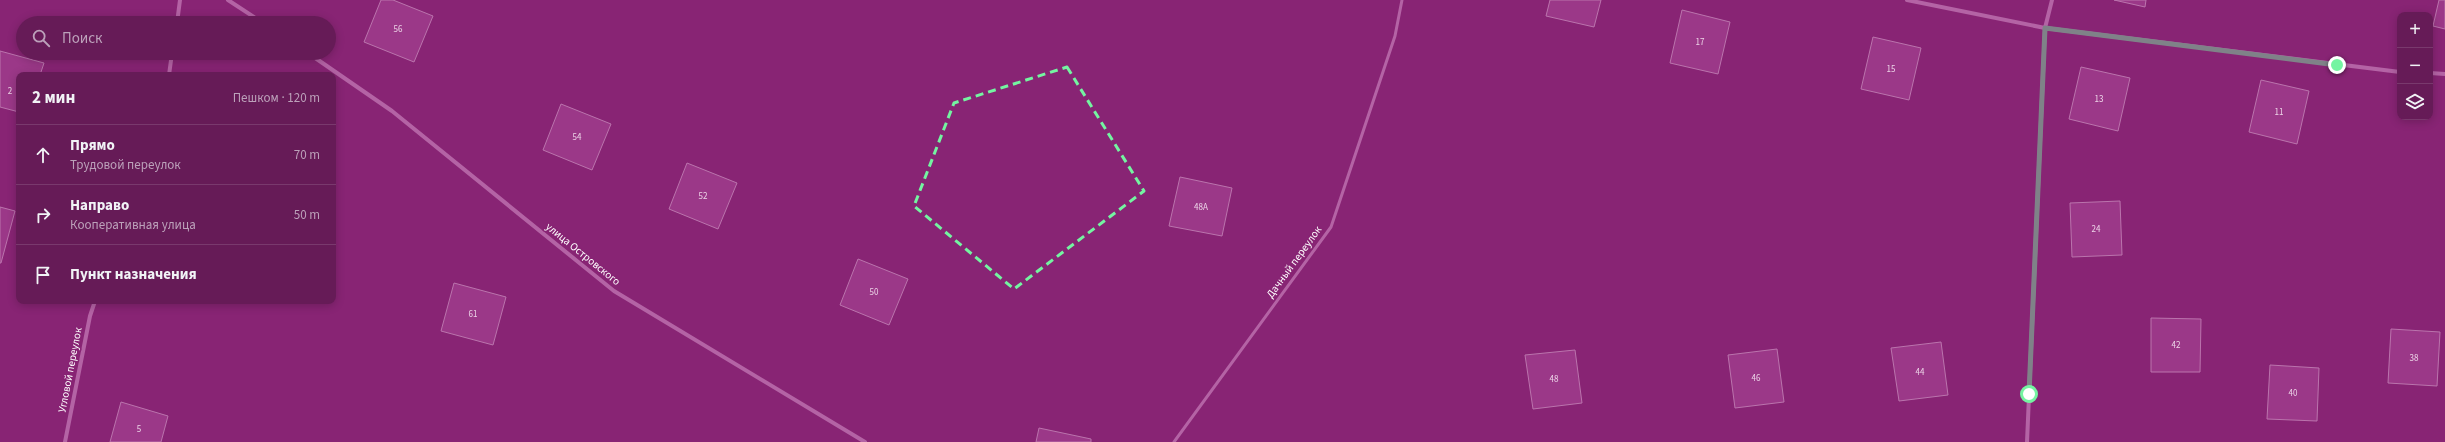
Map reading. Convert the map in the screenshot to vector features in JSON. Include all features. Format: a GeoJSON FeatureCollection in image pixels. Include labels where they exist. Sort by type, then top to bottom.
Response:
{"type":"FeatureCollection","features":[{"type":"Feature","properties":{"kind":"street"},"geometry":{"type":"LineString","coordinates":[[178,16],[180,0]]}},
{"type":"Feature","properties":{"kind":"street"},"geometry":{"type":"LineString","coordinates":[[228,0],[252,16]]}},
{"type":"Feature","properties":{"kind":"street"},"geometry":{"type":"LineString","coordinates":[[1907,0],[2045,28],[2397,72]]}},
{"type":"Feature","properties":{"kind":"street"},"geometry":{"type":"LineString","coordinates":[[2028,442],[2045,28],[2052,0]]}},
{"type":"Feature","properties":{"kind":"street"},"geometry":{"type":"LineString","coordinates":[[169,72],[171,60]]}},
{"type":"Feature","properties":{"kind":"street","name":"улица Островского"},"geometry":{"type":"LineString","coordinates":[[318,60],[336,72]]}},
{"type":"Feature","properties":{"kind":"street","name":"улица Островского"},"geometry":{"type":"LineString","coordinates":[[336,72],[392,111],[614,291],[865,442]]}},
{"type":"Feature","properties":{"kind":"street"},"geometry":{"type":"LineString","coordinates":[[2433,73],[2445,74]]}},
{"type":"Feature","properties":{"kind":"street","name":"Угловой переулок"},"geometry":{"type":"LineString","coordinates":[[65,442],[94,304]]}},
{"type":"Feature","properties":{"kind":"lane","name":"Дачный переулок"},"geometry":{"type":"LineString","coordinates":[[1174,442],[1331,226],[1395,36],[1402,0]]}},
{"type":"Feature","properties":{"kind":"highlighted area"},"geometry":{"type":"Polygon","coordinates":[[[1067,67],[1144,191],[1014,289],[914,206],[954,103],[1067,67]]]}},
{"type":"Feature","properties":{"kind":"building"},"geometry":{"type":"Polygon","coordinates":[[[381,0],[393,0],[433,16],[414,62],[364,42],[381,0]]]}},
{"type":"Feature","properties":{"kind":"building"},"geometry":{"type":"Polygon","coordinates":[[[1550,0],[1601,0],[1594,27],[1546,16],[1550,0]]]}},
{"type":"Feature","properties":{"kind":"building"},"geometry":{"type":"Polygon","coordinates":[[[2114,0],[2146,0],[2145,7],[2114,0]]]}},
{"type":"Feature","properties":{"kind":"building"},"geometry":{"type":"Polygon","coordinates":[[[2439,0],[2445,0],[2445,29],[2433,26],[2439,0]]]}},
{"type":"Feature","properties":{"kind":"building"},"geometry":{"type":"Polygon","coordinates":[[[1682,10],[1730,22],[1718,74],[1670,63],[1682,10]]]}},
{"type":"Feature","properties":{"kind":"building"},"geometry":{"type":"Polygon","coordinates":[[[1873,37],[1921,48],[1909,100],[1861,89],[1873,37]]]}},
{"type":"Feature","properties":{"kind":"building"},"geometry":{"type":"Polygon","coordinates":[[[0,51],[16,55],[16,60],[33,60],[44,63],[41,72],[16,72],[16,111],[0,107],[0,51]]]}},
{"type":"Feature","properties":{"kind":"building"},"geometry":{"type":"Polygon","coordinates":[[[2081,67],[2130,78],[2118,131],[2069,119],[2081,67]]]}},
{"type":"Feature","properties":{"kind":"building"},"geometry":{"type":"Polygon","coordinates":[[[2261,80],[2309,91],[2297,144],[2249,132],[2261,80]]]}},
{"type":"Feature","properties":{"kind":"building"},"geometry":{"type":"Polygon","coordinates":[[[561,104],[611,124],[592,170],[543,150],[561,104]]]}},
{"type":"Feature","properties":{"kind":"building"},"geometry":{"type":"Polygon","coordinates":[[[687,163],[737,183],[718,229],[669,209],[687,163]]]}},
{"type":"Feature","properties":{"kind":"building"},"geometry":{"type":"Polygon","coordinates":[[[1180,177],[1232,188],[1222,236],[1169,226],[1180,177]]]}},
{"type":"Feature","properties":{"kind":"building"},"geometry":{"type":"Polygon","coordinates":[[[2120,201],[2122,255],[2072,257],[2070,203],[2120,201]]]}},
{"type":"Feature","properties":{"kind":"building"},"geometry":{"type":"Polygon","coordinates":[[[0,207],[15,211],[1,263],[0,263],[0,207]]]}},
{"type":"Feature","properties":{"kind":"building"},"geometry":{"type":"Polygon","coordinates":[[[858,259],[908,279],[889,325],[840,305],[858,259]]]}},
{"type":"Feature","properties":{"kind":"building"},"geometry":{"type":"Polygon","coordinates":[[[454,283],[506,297],[493,345],[441,331],[454,283]]]}},
{"type":"Feature","properties":{"kind":"building"},"geometry":{"type":"Polygon","coordinates":[[[2151,318],[2201,319],[2200,372],[2151,372],[2151,318]]]}},
{"type":"Feature","properties":{"kind":"building"},"geometry":{"type":"Polygon","coordinates":[[[2391,329],[2440,332],[2437,386],[2388,383],[2391,329]]]}},
{"type":"Feature","properties":{"kind":"building"},"geometry":{"type":"Polygon","coordinates":[[[1941,342],[1948,395],[1899,401],[1891,348],[1941,342]]]}},
{"type":"Feature","properties":{"kind":"building"},"geometry":{"type":"Polygon","coordinates":[[[1777,349],[1784,402],[1735,408],[1728,355],[1777,349]]]}},
{"type":"Feature","properties":{"kind":"building"},"geometry":{"type":"Polygon","coordinates":[[[1575,350],[1582,403],[1533,409],[1525,355],[1575,350]]]}},
{"type":"Feature","properties":{"kind":"building"},"geometry":{"type":"Polygon","coordinates":[[[2270,365],[2319,368],[2317,421],[2267,419],[2270,365]]]}},
{"type":"Feature","properties":{"kind":"building"},"geometry":{"type":"Polygon","coordinates":[[[121,402],[168,416],[161,442],[110,442],[121,402]]]}},
{"type":"Feature","properties":{"kind":"building"},"geometry":{"type":"Polygon","coordinates":[[[1039,428],[1091,439],[1091,442],[1036,442],[1039,428]]]}},
{"type":"Feature","properties":{"kind":"route"},"geometry":{"type":"LineString","coordinates":[[2029,394],[2045,28],[2337,65]]}}]}
